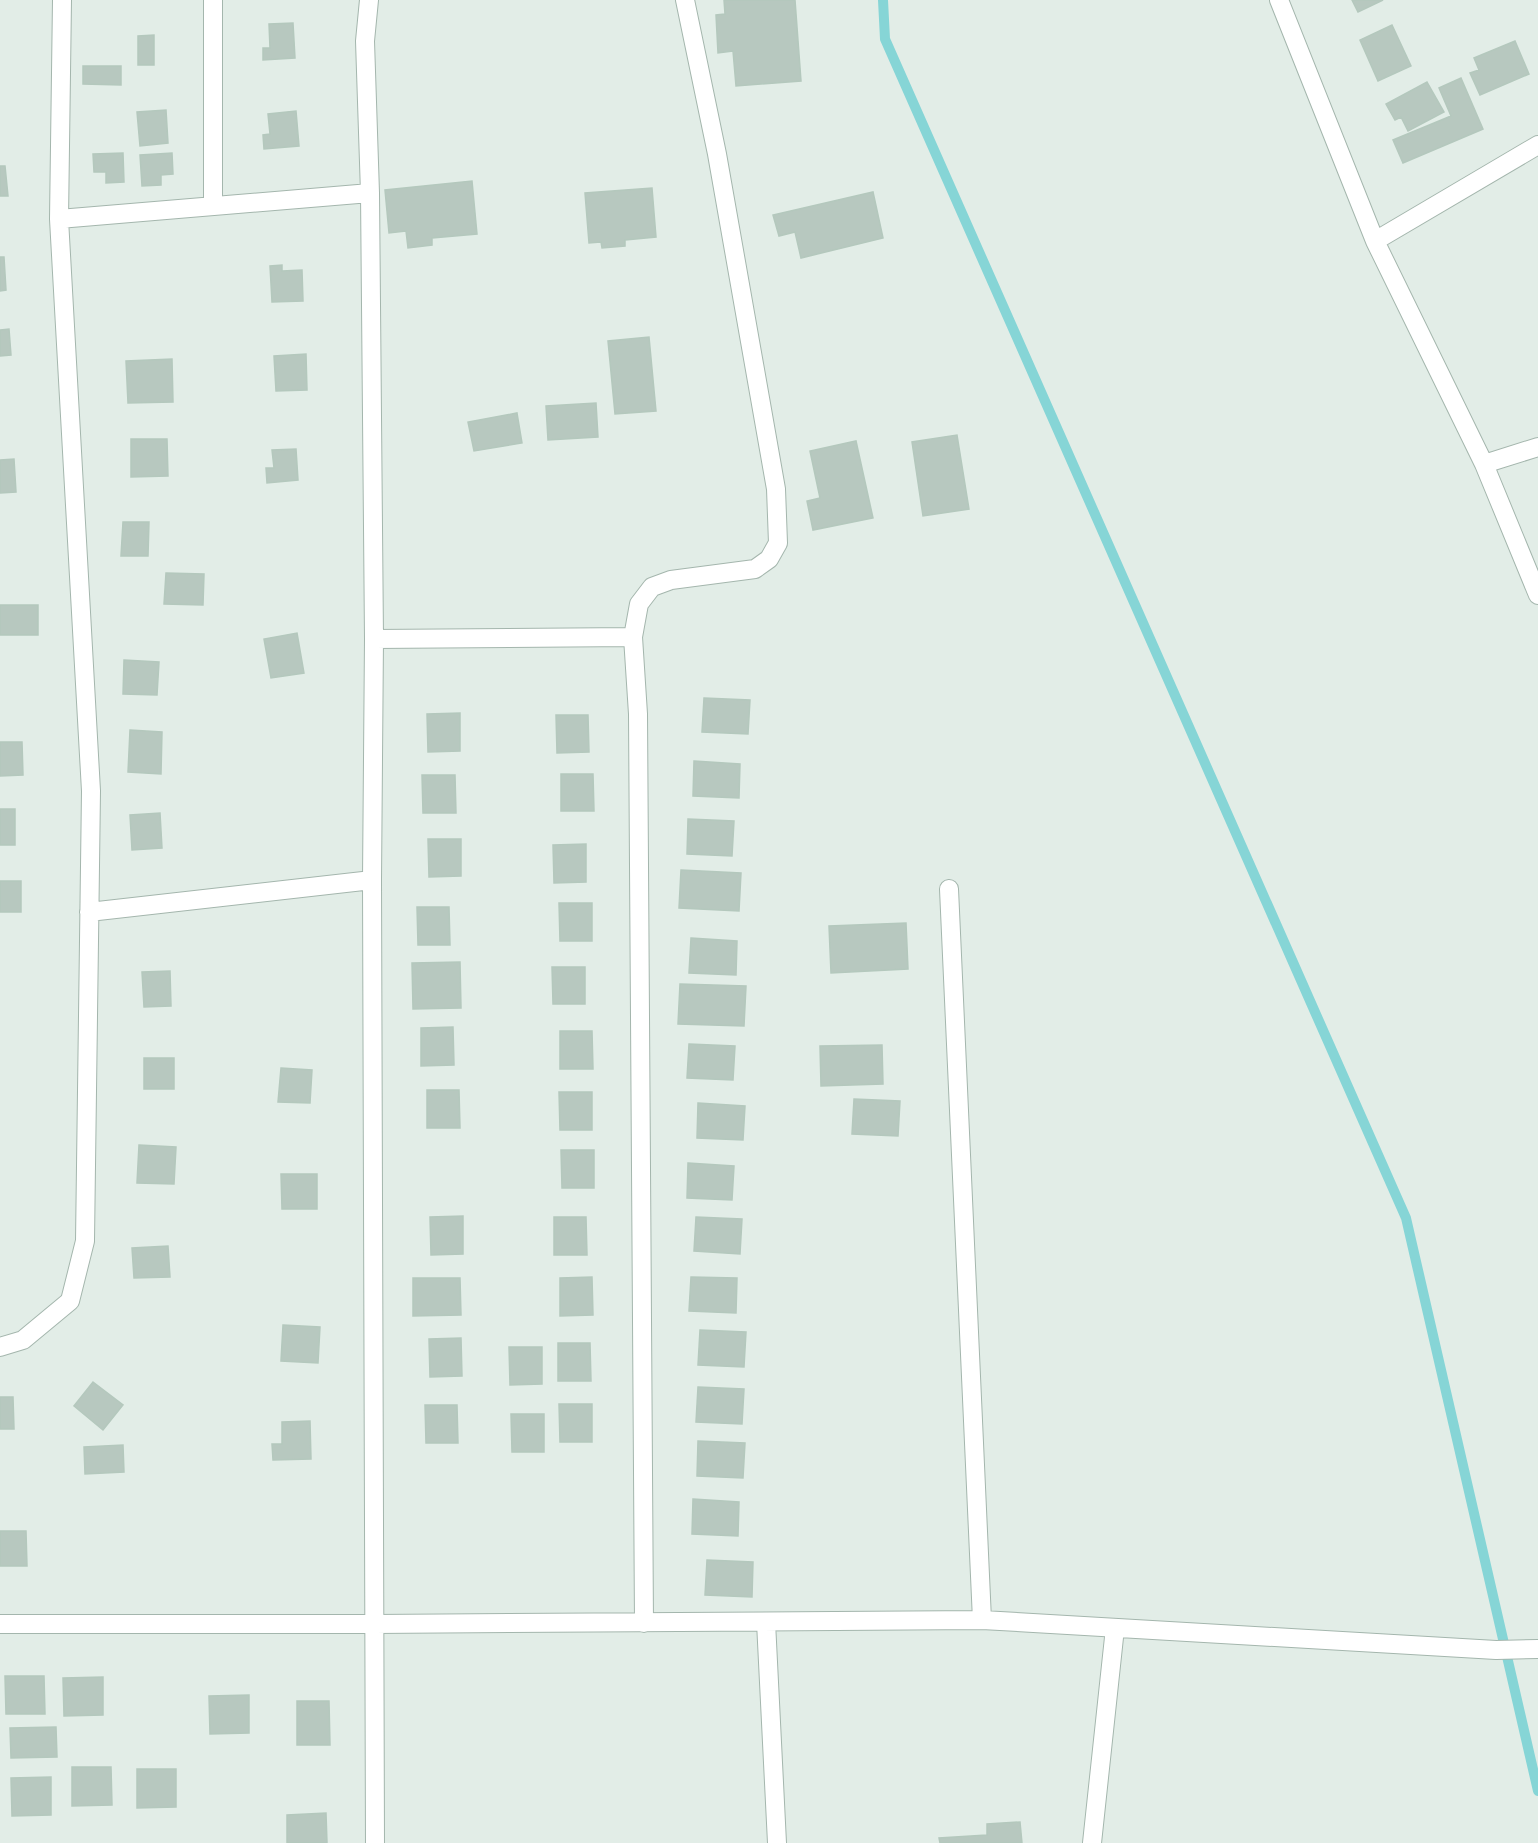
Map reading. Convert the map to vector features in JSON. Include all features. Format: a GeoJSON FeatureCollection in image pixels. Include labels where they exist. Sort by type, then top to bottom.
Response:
{"type":"FeatureCollection","features":[{"type":"Feature","properties":{"kind":"street"},"geometry":{"type":"LineString","coordinates":[[0,1347],[23,1341],[70,1301],[85,1242],[91,791],[59,219],[62,0]]}},
{"type":"Feature","properties":{"kind":"street"},"geometry":{"type":"LineString","coordinates":[[213,0],[213,206]]}},
{"type":"Feature","properties":{"kind":"street"},"geometry":{"type":"LineString","coordinates":[[369,0],[365,41],[374,639],[372,880],[375,1843]]}},
{"type":"Feature","properties":{"kind":"street"},"geometry":{"type":"LineString","coordinates":[[644,1623],[638,714],[633,637],[639,604],[652,586],[672,580],[754,569],[769,558],[778,543],[776,489],[717,154],[684,0]]}},
{"type":"Feature","properties":{"kind":"street"},"geometry":{"type":"LineString","coordinates":[[1279,0],[1375,241],[1484,464],[1538,595]]}},
{"type":"Feature","properties":{"kind":"street"},"geometry":{"type":"LineString","coordinates":[[1375,241],[1538,145]]}},
{"type":"Feature","properties":{"kind":"street"},"geometry":{"type":"LineString","coordinates":[[59,219],[369,193]]}},
{"type":"Feature","properties":{"kind":"street"},"geometry":{"type":"LineString","coordinates":[[1484,464],[1538,447]]}},
{"type":"Feature","properties":{"kind":"street"},"geometry":{"type":"LineString","coordinates":[[374,639],[633,637]]}},
{"type":"Feature","properties":{"kind":"street"},"geometry":{"type":"LineString","coordinates":[[89,912],[372,880]]}},
{"type":"Feature","properties":{"kind":"street"},"geometry":{"type":"LineString","coordinates":[[949,889],[982,1620]]}},
{"type":"Feature","properties":{"kind":"street"},"geometry":{"type":"LineString","coordinates":[[0,1624],[982,1620],[1496,1650],[1538,1649]]}},
{"type":"Feature","properties":{"kind":"street"},"geometry":{"type":"LineString","coordinates":[[766,1622],[777,1843]]}},
{"type":"Feature","properties":{"kind":"street"},"geometry":{"type":"LineString","coordinates":[[1092,1843],[1115,1628]]}},
{"type":"Feature","properties":{"kind":"building"},"geometry":{"type":"Polygon","coordinates":[[[724,0],[795,0],[801,81],[736,86],[733,51],[718,53],[716,15],[725,14],[724,0]]]}},
{"type":"Feature","properties":{"kind":"building"},"geometry":{"type":"Polygon","coordinates":[[[1352,0],[1383,0],[1358,12],[1352,0]]]}},
{"type":"Feature","properties":{"kind":"building"},"geometry":{"type":"Polygon","coordinates":[[[293,23],[295,58],[263,60],[263,48],[270,48],[269,24],[293,23]]]}},
{"type":"Feature","properties":{"kind":"building"},"geometry":{"type":"Polygon","coordinates":[[[1392,25],[1411,66],[1378,81],[1360,40],[1392,25]]]}},
{"type":"Feature","properties":{"kind":"building"},"geometry":{"type":"Polygon","coordinates":[[[154,35],[154,65],[138,65],[138,36],[154,35]]]}},
{"type":"Feature","properties":{"kind":"building"},"geometry":{"type":"Polygon","coordinates":[[[1515,41],[1529,74],[1480,95],[1470,73],[1479,70],[1474,58],[1515,41]]]}},
{"type":"Feature","properties":{"kind":"building"},"geometry":{"type":"Polygon","coordinates":[[[83,66],[121,66],[121,85],[83,84],[83,66]]]}},
{"type":"Feature","properties":{"kind":"building"},"geometry":{"type":"Polygon","coordinates":[[[1461,78],[1483,129],[1403,163],[1393,140],[1451,116],[1439,88],[1461,78]]]}},
{"type":"Feature","properties":{"kind":"building"},"geometry":{"type":"Polygon","coordinates":[[[1427,82],[1444,112],[1408,131],[1401,117],[1395,120],[1386,104],[1427,82]]]}},
{"type":"Feature","properties":{"kind":"building"},"geometry":{"type":"Polygon","coordinates":[[[166,110],[168,143],[140,146],[137,112],[166,110]]]}},
{"type":"Feature","properties":{"kind":"building"},"geometry":{"type":"Polygon","coordinates":[[[296,111],[299,146],[264,149],[263,135],[270,134],[268,114],[296,111]]]}},
{"type":"Feature","properties":{"kind":"building"},"geometry":{"type":"Polygon","coordinates":[[[123,153],[124,182],[106,183],[106,172],[94,172],[93,154],[123,153]]]}},
{"type":"Feature","properties":{"kind":"building"},"geometry":{"type":"Polygon","coordinates":[[[172,153],[173,174],[161,175],[161,185],[142,186],[140,155],[172,153]]]}},
{"type":"Feature","properties":{"kind":"building"},"geometry":{"type":"Polygon","coordinates":[[[0,166],[5,166],[8,196],[0,196],[0,166]]]}},
{"type":"Feature","properties":{"kind":"building"},"geometry":{"type":"Polygon","coordinates":[[[472,181],[477,234],[432,238],[432,245],[408,248],[406,231],[389,233],[385,190],[472,181]]]}},
{"type":"Feature","properties":{"kind":"building"},"geometry":{"type":"Polygon","coordinates":[[[652,188],[656,237],[625,240],[625,246],[602,248],[601,242],[589,243],[585,193],[652,188]]]}},
{"type":"Feature","properties":{"kind":"building"},"geometry":{"type":"Polygon","coordinates":[[[873,192],[883,238],[801,258],[795,232],[779,236],[773,215],[873,192]]]}},
{"type":"Feature","properties":{"kind":"building"},"geometry":{"type":"Polygon","coordinates":[[[0,257],[4,257],[6,290],[0,291],[0,257]]]}},
{"type":"Feature","properties":{"kind":"building"},"geometry":{"type":"Polygon","coordinates":[[[282,265],[282,271],[302,270],[303,301],[272,302],[270,266],[282,265]]]}},
{"type":"Feature","properties":{"kind":"building"},"geometry":{"type":"Polygon","coordinates":[[[9,329],[11,355],[0,356],[0,330],[9,329]]]}},
{"type":"Feature","properties":{"kind":"building"},"geometry":{"type":"Polygon","coordinates":[[[649,337],[656,411],[615,414],[608,341],[649,337]]]}},
{"type":"Feature","properties":{"kind":"building"},"geometry":{"type":"Polygon","coordinates":[[[306,354],[307,390],[276,391],[274,356],[306,354]]]}},
{"type":"Feature","properties":{"kind":"building"},"geometry":{"type":"Polygon","coordinates":[[[172,359],[173,402],[128,403],[126,361],[172,359]]]}},
{"type":"Feature","properties":{"kind":"building"},"geometry":{"type":"Polygon","coordinates":[[[596,403],[598,437],[548,440],[546,406],[596,403]]]}},
{"type":"Feature","properties":{"kind":"building"},"geometry":{"type":"Polygon","coordinates":[[[517,413],[522,443],[474,451],[468,422],[517,413]]]}},
{"type":"Feature","properties":{"kind":"building"},"geometry":{"type":"Polygon","coordinates":[[[957,435],[969,509],[923,516],[912,442],[957,435]]]}},
{"type":"Feature","properties":{"kind":"building"},"geometry":{"type":"Polygon","coordinates":[[[131,439],[167,439],[168,476],[131,477],[131,439]]]}},
{"type":"Feature","properties":{"kind":"building"},"geometry":{"type":"Polygon","coordinates":[[[856,441],[873,518],[813,530],[807,501],[820,498],[810,451],[856,441]]]}},
{"type":"Feature","properties":{"kind":"building"},"geometry":{"type":"Polygon","coordinates":[[[296,449],[298,480],[267,483],[266,468],[274,468],[272,450],[296,449]]]}},
{"type":"Feature","properties":{"kind":"building"},"geometry":{"type":"Polygon","coordinates":[[[14,459],[16,492],[0,493],[0,460],[14,459]]]}},
{"type":"Feature","properties":{"kind":"building"},"geometry":{"type":"Polygon","coordinates":[[[123,522],[149,522],[148,556],[121,556],[123,522]]]}},
{"type":"Feature","properties":{"kind":"building"},"geometry":{"type":"Polygon","coordinates":[[[166,573],[204,574],[203,605],[164,604],[166,573]]]}},
{"type":"Feature","properties":{"kind":"building"},"geometry":{"type":"Polygon","coordinates":[[[0,605],[38,605],[38,635],[0,635],[0,605]]]}},
{"type":"Feature","properties":{"kind":"building"},"geometry":{"type":"Polygon","coordinates":[[[297,633],[304,673],[271,678],[264,639],[297,633]]]}},
{"type":"Feature","properties":{"kind":"building"},"geometry":{"type":"Polygon","coordinates":[[[124,660],[159,662],[157,695],[123,694],[124,660]]]}},
{"type":"Feature","properties":{"kind":"building"},"geometry":{"type":"Polygon","coordinates":[[[704,698],[750,700],[748,734],[702,732],[704,698]]]}},
{"type":"Feature","properties":{"kind":"building"},"geometry":{"type":"Polygon","coordinates":[[[460,713],[460,751],[428,752],[427,714],[460,713]]]}},
{"type":"Feature","properties":{"kind":"building"},"geometry":{"type":"Polygon","coordinates":[[[556,715],[588,715],[589,752],[557,753],[556,715]]]}},
{"type":"Feature","properties":{"kind":"building"},"geometry":{"type":"Polygon","coordinates":[[[130,730],[162,732],[161,774],[128,772],[130,730]]]}},
{"type":"Feature","properties":{"kind":"building"},"geometry":{"type":"Polygon","coordinates":[[[0,742],[22,742],[23,775],[0,776],[0,742]]]}},
{"type":"Feature","properties":{"kind":"building"},"geometry":{"type":"Polygon","coordinates":[[[694,761],[740,764],[739,798],[693,796],[694,761]]]}},
{"type":"Feature","properties":{"kind":"building"},"geometry":{"type":"Polygon","coordinates":[[[561,774],[593,774],[594,811],[561,811],[561,774]]]}},
{"type":"Feature","properties":{"kind":"building"},"geometry":{"type":"Polygon","coordinates":[[[422,775],[455,775],[456,813],[423,813],[422,775]]]}},
{"type":"Feature","properties":{"kind":"building"},"geometry":{"type":"Polygon","coordinates":[[[0,809],[15,809],[15,845],[0,845],[0,809]]]}},
{"type":"Feature","properties":{"kind":"building"},"geometry":{"type":"Polygon","coordinates":[[[160,813],[162,848],[132,850],[130,815],[160,813]]]}},
{"type":"Feature","properties":{"kind":"building"},"geometry":{"type":"Polygon","coordinates":[[[688,819],[734,821],[732,856],[687,854],[688,819]]]}},
{"type":"Feature","properties":{"kind":"building"},"geometry":{"type":"Polygon","coordinates":[[[428,839],[461,839],[461,876],[429,877],[428,839]]]}},
{"type":"Feature","properties":{"kind":"building"},"geometry":{"type":"Polygon","coordinates":[[[586,844],[586,882],[554,883],[553,845],[586,844]]]}},
{"type":"Feature","properties":{"kind":"building"},"geometry":{"type":"Polygon","coordinates":[[[681,870],[741,873],[739,911],[679,908],[681,870]]]}},
{"type":"Feature","properties":{"kind":"building"},"geometry":{"type":"Polygon","coordinates":[[[0,881],[21,881],[21,912],[0,912],[0,881]]]}},
{"type":"Feature","properties":{"kind":"building"},"geometry":{"type":"Polygon","coordinates":[[[559,903],[592,903],[592,941],[560,941],[559,903]]]}},
{"type":"Feature","properties":{"kind":"building"},"geometry":{"type":"Polygon","coordinates":[[[417,907],[449,907],[450,945],[418,945],[417,907]]]}},
{"type":"Feature","properties":{"kind":"building"},"geometry":{"type":"Polygon","coordinates":[[[906,923],[908,969],[831,973],[829,926],[906,923]]]}},
{"type":"Feature","properties":{"kind":"building"},"geometry":{"type":"Polygon","coordinates":[[[691,938],[737,941],[736,975],[689,973],[691,938]]]}},
{"type":"Feature","properties":{"kind":"building"},"geometry":{"type":"Polygon","coordinates":[[[460,962],[461,1008],[413,1009],[412,963],[460,962]]]}},
{"type":"Feature","properties":{"kind":"building"},"geometry":{"type":"Polygon","coordinates":[[[552,967],[585,967],[585,1004],[553,1004],[552,967]]]}},
{"type":"Feature","properties":{"kind":"building"},"geometry":{"type":"Polygon","coordinates":[[[170,971],[171,1006],[144,1007],[142,972],[170,971]]]}},
{"type":"Feature","properties":{"kind":"building"},"geometry":{"type":"Polygon","coordinates":[[[680,984],[746,986],[744,1026],[678,1024],[680,984]]]}},
{"type":"Feature","properties":{"kind":"building"},"geometry":{"type":"Polygon","coordinates":[[[453,1027],[454,1065],[421,1066],[421,1028],[453,1027]]]}},
{"type":"Feature","properties":{"kind":"building"},"geometry":{"type":"Polygon","coordinates":[[[560,1031],[592,1031],[593,1069],[560,1069],[560,1031]]]}},
{"type":"Feature","properties":{"kind":"building"},"geometry":{"type":"Polygon","coordinates":[[[689,1044],[735,1046],[733,1080],[687,1078],[689,1044]]]}},
{"type":"Feature","properties":{"kind":"building"},"geometry":{"type":"Polygon","coordinates":[[[882,1045],[883,1084],[821,1086],[820,1046],[882,1045]]]}},
{"type":"Feature","properties":{"kind":"building"},"geometry":{"type":"Polygon","coordinates":[[[144,1058],[174,1058],[174,1089],[144,1089],[144,1058]]]}},
{"type":"Feature","properties":{"kind":"building"},"geometry":{"type":"Polygon","coordinates":[[[281,1068],[312,1070],[310,1103],[278,1102],[281,1068]]]}},
{"type":"Feature","properties":{"kind":"building"},"geometry":{"type":"Polygon","coordinates":[[[427,1090],[459,1090],[460,1128],[427,1128],[427,1090]]]}},
{"type":"Feature","properties":{"kind":"building"},"geometry":{"type":"Polygon","coordinates":[[[559,1092],[592,1092],[592,1130],[560,1130],[559,1092]]]}},
{"type":"Feature","properties":{"kind":"building"},"geometry":{"type":"Polygon","coordinates":[[[854,1099],[900,1101],[898,1136],[852,1134],[854,1099]]]}},
{"type":"Feature","properties":{"kind":"building"},"geometry":{"type":"Polygon","coordinates":[[[698,1103],[745,1106],[743,1140],[697,1138],[698,1103]]]}},
{"type":"Feature","properties":{"kind":"building"},"geometry":{"type":"Polygon","coordinates":[[[139,1145],[176,1147],[174,1184],[137,1183],[139,1145]]]}},
{"type":"Feature","properties":{"kind":"building"},"geometry":{"type":"Polygon","coordinates":[[[561,1150],[594,1150],[594,1188],[562,1188],[561,1150]]]}},
{"type":"Feature","properties":{"kind":"building"},"geometry":{"type":"Polygon","coordinates":[[[688,1163],[734,1166],[732,1200],[687,1198],[688,1163]]]}},
{"type":"Feature","properties":{"kind":"building"},"geometry":{"type":"Polygon","coordinates":[[[281,1174],[317,1174],[317,1209],[282,1209],[281,1174]]]}},
{"type":"Feature","properties":{"kind":"building"},"geometry":{"type":"Polygon","coordinates":[[[463,1216],[463,1254],[431,1255],[430,1217],[463,1216]]]}},
{"type":"Feature","properties":{"kind":"building"},"geometry":{"type":"Polygon","coordinates":[[[554,1217],[586,1217],[587,1255],[554,1255],[554,1217]]]}},
{"type":"Feature","properties":{"kind":"building"},"geometry":{"type":"Polygon","coordinates":[[[696,1217],[742,1219],[740,1254],[694,1251],[696,1217]]]}},
{"type":"Feature","properties":{"kind":"building"},"geometry":{"type":"Polygon","coordinates":[[[168,1246],[170,1277],[134,1278],[132,1248],[168,1246]]]}},
{"type":"Feature","properties":{"kind":"building"},"geometry":{"type":"Polygon","coordinates":[[[592,1277],[593,1315],[560,1316],[560,1278],[592,1277]]]}},
{"type":"Feature","properties":{"kind":"building"},"geometry":{"type":"Polygon","coordinates":[[[691,1277],[737,1278],[736,1313],[689,1311],[691,1277]]]}},
{"type":"Feature","properties":{"kind":"building"},"geometry":{"type":"Polygon","coordinates":[[[413,1278],[460,1278],[461,1315],[413,1316],[413,1278]]]}},
{"type":"Feature","properties":{"kind":"building"},"geometry":{"type":"Polygon","coordinates":[[[283,1325],[320,1327],[318,1363],[281,1361],[283,1325]]]}},
{"type":"Feature","properties":{"kind":"building"},"geometry":{"type":"Polygon","coordinates":[[[700,1330],[746,1332],[744,1367],[698,1365],[700,1330]]]}},
{"type":"Feature","properties":{"kind":"building"},"geometry":{"type":"Polygon","coordinates":[[[461,1338],[462,1376],[430,1377],[429,1339],[461,1338]]]}},
{"type":"Feature","properties":{"kind":"building"},"geometry":{"type":"Polygon","coordinates":[[[558,1343],[590,1343],[591,1381],[558,1381],[558,1343]]]}},
{"type":"Feature","properties":{"kind":"building"},"geometry":{"type":"Polygon","coordinates":[[[509,1347],[542,1347],[542,1384],[510,1385],[509,1347]]]}},
{"type":"Feature","properties":{"kind":"building"},"geometry":{"type":"Polygon","coordinates":[[[93,1382],[123,1405],[103,1430],[74,1406],[93,1382]]]}},
{"type":"Feature","properties":{"kind":"building"},"geometry":{"type":"Polygon","coordinates":[[[698,1387],[744,1389],[742,1424],[696,1422],[698,1387]]]}},
{"type":"Feature","properties":{"kind":"building"},"geometry":{"type":"Polygon","coordinates":[[[0,1397],[13,1397],[14,1429],[0,1429],[0,1397]]]}},
{"type":"Feature","properties":{"kind":"building"},"geometry":{"type":"Polygon","coordinates":[[[559,1404],[592,1404],[592,1442],[560,1442],[559,1404]]]}},
{"type":"Feature","properties":{"kind":"building"},"geometry":{"type":"Polygon","coordinates":[[[425,1405],[457,1405],[458,1443],[426,1443],[425,1405]]]}},
{"type":"Feature","properties":{"kind":"building"},"geometry":{"type":"Polygon","coordinates":[[[511,1414],[544,1414],[544,1452],[512,1452],[511,1414]]]}},
{"type":"Feature","properties":{"kind":"building"},"geometry":{"type":"Polygon","coordinates":[[[310,1421],[311,1459],[273,1460],[272,1444],[282,1444],[282,1422],[310,1421]]]}},
{"type":"Feature","properties":{"kind":"building"},"geometry":{"type":"Polygon","coordinates":[[[698,1441],[745,1443],[743,1478],[697,1476],[698,1441]]]}},
{"type":"Feature","properties":{"kind":"building"},"geometry":{"type":"Polygon","coordinates":[[[123,1445],[124,1472],[85,1474],[84,1447],[123,1445]]]}},
{"type":"Feature","properties":{"kind":"building"},"geometry":{"type":"Polygon","coordinates":[[[693,1499],[739,1502],[738,1536],[692,1534],[693,1499]]]}},
{"type":"Feature","properties":{"kind":"building"},"geometry":{"type":"Polygon","coordinates":[[[0,1531],[26,1531],[27,1566],[0,1566],[0,1531]]]}},
{"type":"Feature","properties":{"kind":"building"},"geometry":{"type":"Polygon","coordinates":[[[707,1560],[753,1562],[752,1597],[705,1595],[707,1560]]]}},
{"type":"Feature","properties":{"kind":"building"},"geometry":{"type":"Polygon","coordinates":[[[5,1676],[44,1676],[45,1714],[6,1714],[5,1676]]]}},
{"type":"Feature","properties":{"kind":"building"},"geometry":{"type":"Polygon","coordinates":[[[103,1677],[103,1715],[64,1716],[63,1678],[103,1677]]]}},
{"type":"Feature","properties":{"kind":"building"},"geometry":{"type":"Polygon","coordinates":[[[249,1695],[249,1733],[210,1734],[209,1696],[249,1695]]]}},
{"type":"Feature","properties":{"kind":"building"},"geometry":{"type":"Polygon","coordinates":[[[297,1701],[329,1701],[330,1745],[297,1745],[297,1701]]]}},
{"type":"Feature","properties":{"kind":"building"},"geometry":{"type":"Polygon","coordinates":[[[56,1727],[57,1757],[11,1758],[10,1728],[56,1727]]]}},
{"type":"Feature","properties":{"kind":"building"},"geometry":{"type":"Polygon","coordinates":[[[72,1767],[111,1767],[112,1805],[72,1806],[72,1767]]]}},
{"type":"Feature","properties":{"kind":"building"},"geometry":{"type":"Polygon","coordinates":[[[137,1769],[176,1769],[176,1807],[137,1808],[137,1769]]]}},
{"type":"Feature","properties":{"kind":"building"},"geometry":{"type":"Polygon","coordinates":[[[51,1777],[51,1815],[12,1816],[11,1778],[51,1777]]]}},
{"type":"Feature","properties":{"kind":"building"},"geometry":{"type":"Polygon","coordinates":[[[326,1813],[327,1843],[287,1843],[287,1815],[326,1813]]]}},
{"type":"Feature","properties":{"kind":"building"},"geometry":{"type":"Polygon","coordinates":[[[1020,1822],[1022,1843],[940,1843],[939,1838],[987,1835],[987,1824],[1020,1822]]]}},
{"type":"Feature","properties":{"kind":"waterway"},"geometry":{"type":"LineString","coordinates":[[883,0],[885,39],[1406,1218],[1538,1791]]}}]}
